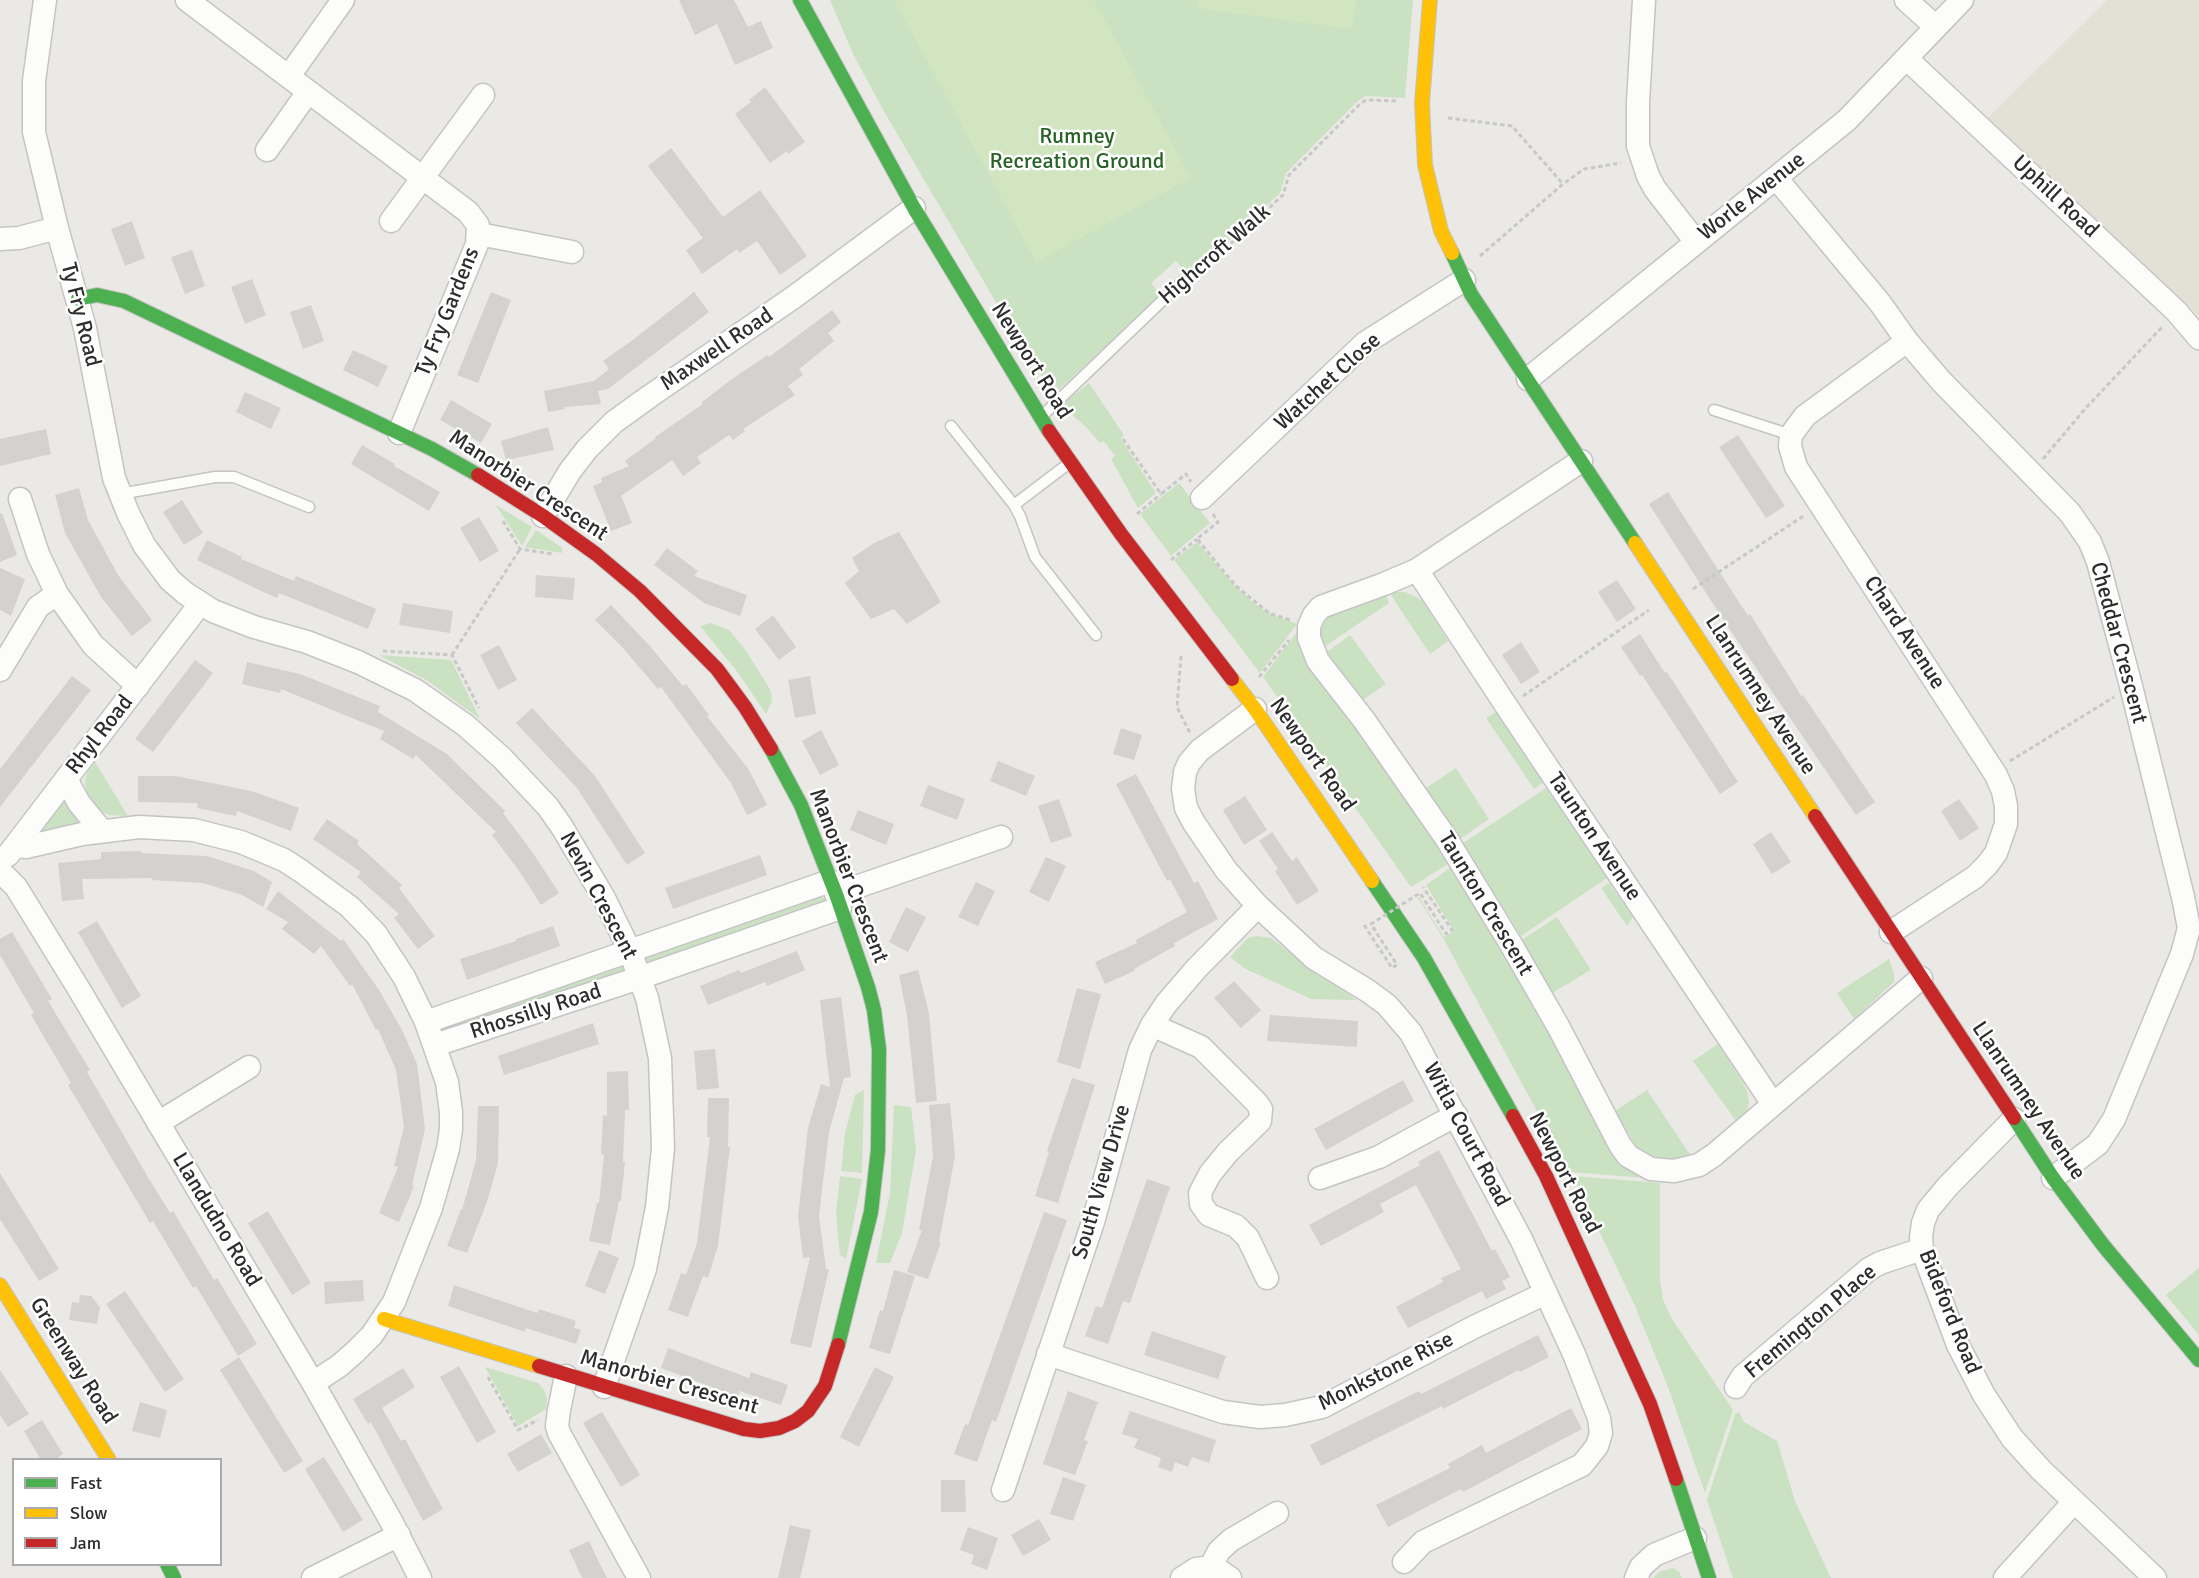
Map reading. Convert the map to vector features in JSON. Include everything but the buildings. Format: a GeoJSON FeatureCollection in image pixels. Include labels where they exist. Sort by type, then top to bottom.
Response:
{"type":"FeatureCollection","features":[{"type":"Feature","properties":{"kind":"street","name":"Ty Fry Road"},"geometry":{"type":"LineString","coordinates":[[45,0],[34,81],[34,132],[57,228],[78,299],[93,364],[110,458],[120,494],[144,545],[170,580],[200,604]]}},
{"type":"Feature","properties":{"kind":"street","name":"Ty Fry Gardens"},"geometry":{"type":"LineString","coordinates":[[187,0],[468,212],[478,225],[479,234],[473,254],[399,433]]}},
{"type":"Feature","properties":{"kind":"street"},"geometry":{"type":"LineString","coordinates":[[289,76],[343,0]]}},
{"type":"Feature","properties":{"kind":"street","name":"Newport Road"},"geometry":{"type":"LineString","coordinates":[[800,0],[914,208],[1040,418],[1121,534],[1249,701],[1424,958],[1546,1176],[1650,1404],[1709,1578]]}},
{"type":"Feature","properties":{"kind":"street","name":"Llanrumney Avenue"},"geometry":{"type":"LineString","coordinates":[[1430,0],[1422,109],[1425,165],[1441,231],[1461,274],[1528,380],[2052,1178],[2103,1245],[2199,1360]]}},
{"type":"Feature","properties":{"kind":"street"},"geometry":{"type":"LineString","coordinates":[[1644,0],[1637,126],[1641,159],[1655,189],[1696,242]]}},
{"type":"Feature","properties":{"kind":"street"},"geometry":{"type":"LineString","coordinates":[[1906,0],[1936,27]]}},
{"type":"Feature","properties":{"kind":"street","name":"Worle Avenue"},"geometry":{"type":"LineString","coordinates":[[1528,380],[1848,120],[1962,0]]}},
{"type":"Feature","properties":{"kind":"street","name":"Uphill Road"},"geometry":{"type":"LineString","coordinates":[[1907,59],[2176,311],[2199,338]]}},
{"type":"Feature","properties":{"kind":"street"},"geometry":{"type":"LineString","coordinates":[[267,150],[308,92]]}},
{"type":"Feature","properties":{"kind":"street"},"geometry":{"type":"LineString","coordinates":[[391,221],[483,95]]}},
{"type":"Feature","properties":{"kind":"street","name":"Cheddar Crescent"},"geometry":{"type":"LineString","coordinates":[[1776,178],[1880,303],[1907,341],[1941,381],[2070,513],[2090,542],[2098,562],[2131,687],[2189,928],[2182,954],[2110,1126],[2098,1144],[2052,1178]]}},
{"type":"Feature","properties":{"kind":"street","name":"Maxwell Road"},"geometry":{"type":"LineString","coordinates":[[543,516],[570,471],[587,449],[614,422],[794,297],[914,208]]}},
{"type":"Feature","properties":{"kind":"street"},"geometry":{"type":"LineString","coordinates":[[0,239],[19,238],[57,228]]}},
{"type":"Feature","properties":{"kind":"street"},"geometry":{"type":"LineString","coordinates":[[479,234],[572,252]]}},
{"type":"Feature","properties":{"kind":"street","name":"Watchet Close"},"geometry":{"type":"LineString","coordinates":[[1202,498],[1365,343],[1461,274]]}},
{"type":"Feature","properties":{"kind":"street","name":"Manorbier Crescent"},"geometry":{"type":"LineString","coordinates":[[78,299],[97,295],[124,301],[399,433],[482,477],[543,516],[596,554],[640,591],[717,669],[745,707],[777,759],[801,804],[862,968],[876,1020],[879,1049],[879,1119],[871,1212],[842,1336],[825,1386],[807,1411],[795,1421],[779,1428],[760,1431],[729,1425],[384,1318]]}},
{"type":"Feature","properties":{"kind":"street"},"geometry":{"type":"LineString","coordinates":[[1791,435],[1805,416],[1907,341]]}},
{"type":"Feature","properties":{"kind":"street","name":"Chard Avenue"},"geometry":{"type":"LineString","coordinates":[[1791,435],[1792,457],[1996,775],[2003,791],[2006,824],[1996,853],[1975,877],[1891,932]]}},
{"type":"Feature","properties":{"kind":"street"},"geometry":{"type":"LineString","coordinates":[[1305,625],[1321,607],[1417,570],[1581,460]]}},
{"type":"Feature","properties":{"kind":"street"},"geometry":{"type":"LineString","coordinates":[[20,499],[38,554],[57,594],[93,645],[138,686]]}},
{"type":"Feature","properties":{"kind":"street","name":"Taunton Avenue"},"geometry":{"type":"LineString","coordinates":[[1417,570],[1773,1104]]}},
{"type":"Feature","properties":{"kind":"street"},"geometry":{"type":"LineString","coordinates":[[0,670],[38,607],[57,594]]}},
{"type":"Feature","properties":{"kind":"street","name":"Nevin Crescent"},"geometry":{"type":"LineString","coordinates":[[200,604],[229,618],[307,642],[358,662],[394,678],[430,700],[477,735],[531,787],[548,807],[604,898],[630,951],[654,1027],[660,1058],[663,1115],[661,1177],[645,1269],[604,1387]]}},
{"type":"Feature","properties":{"kind":"street","name":"Rhyl Road"},"geometry":{"type":"LineString","coordinates":[[0,866],[200,604]]}},
{"type":"Feature","properties":{"kind":"street","name":"Taunton Crescent"},"geometry":{"type":"LineString","coordinates":[[1305,625],[1318,661],[1370,728],[1446,838],[1558,1026],[1611,1129],[1628,1156],[1638,1163],[1657,1170],[1674,1171],[1688,1169],[1714,1155],[1921,978]]}},
{"type":"Feature","properties":{"kind":"street","name":"Witla Court Road"},"geometry":{"type":"LineString","coordinates":[[1249,701],[1189,763],[1185,772],[1183,789],[1186,808],[1194,824],[1226,870],[1258,906],[1314,958],[1368,991],[1399,1017],[1411,1033],[1521,1239],[1574,1354],[1599,1418],[1601,1433],[1598,1446],[1582,1465],[1423,1542],[1404,1562]]}},
{"type":"Feature","properties":{"kind":"street"},"geometry":{"type":"LineString","coordinates":[[66,779],[79,803],[101,830]]}},
{"type":"Feature","properties":{"kind":"street"},"geometry":{"type":"LineString","coordinates":[[15,846],[26,847],[101,830],[139,827],[194,830],[241,842],[284,860],[350,907],[376,934],[404,977],[426,1022],[450,1094],[451,1129],[448,1149],[430,1208],[394,1302],[384,1318],[355,1352],[314,1383]]}},
{"type":"Feature","properties":{"kind":"street"},"geometry":{"type":"LineString","coordinates":[[835,894],[1000,837]]}},
{"type":"Feature","properties":{"kind":"street","name":"Llandudno Road"},"geometry":{"type":"LineString","coordinates":[[0,871],[16,886],[314,1383],[399,1535],[420,1578]]}},
{"type":"Feature","properties":{"kind":"street","name":"Rhossilly Road"},"geometry":{"type":"LineString","coordinates":[[426,1022],[630,951],[835,894]]}},
{"type":"Feature","properties":{"kind":"street","name":"Rhossilly Road"},"geometry":{"type":"LineString","coordinates":[[435,1045],[639,978],[835,894]]}},
{"type":"Feature","properties":{"kind":"street","name":"South View Drive"},"geometry":{"type":"LineString","coordinates":[[1003,1490],[1093,1222],[1135,1065],[1152,1025],[1166,1004],[1196,969],[1258,906]]}},
{"type":"Feature","properties":{"kind":"street"},"geometry":{"type":"LineString","coordinates":[[1152,1025],[1201,1047],[1261,1109],[1260,1121],[1228,1152],[1210,1174],[1200,1193],[1202,1204],[1209,1215],[1236,1226],[1248,1238],[1267,1278]]}},
{"type":"Feature","properties":{"kind":"street"},"geometry":{"type":"LineString","coordinates":[[159,1124],[249,1067]]}},
{"type":"Feature","properties":{"kind":"street"},"geometry":{"type":"LineString","coordinates":[[1320,1178],[1379,1157],[1456,1115]]}},
{"type":"Feature","properties":{"kind":"street","name":"Bideford Road"},"geometry":{"type":"LineString","coordinates":[[2014,1119],[1932,1203],[1923,1223],[1922,1249],[1958,1345],[1984,1395],[2022,1451],[2155,1578]]}},
{"type":"Feature","properties":{"kind":"street","name":"Fremington Place"},"geometry":{"type":"LineString","coordinates":[[1736,1387],[1743,1376],[1869,1269],[1922,1249]]}},
{"type":"Feature","properties":{"kind":"street","name":"Greenway Road"},"geometry":{"type":"LineString","coordinates":[[0,1285],[108,1458]]}},
{"type":"Feature","properties":{"kind":"street","name":"Monkstone Rise"},"geometry":{"type":"LineString","coordinates":[[1048,1354],[1223,1412],[1252,1416],[1285,1415],[1322,1407],[1474,1327],[1546,1293]]}},
{"type":"Feature","properties":{"kind":"street"},"geometry":{"type":"LineString","coordinates":[[566,1376],[557,1425],[559,1433],[639,1578]]}},
{"type":"Feature","properties":{"kind":"street"},"geometry":{"type":"LineString","coordinates":[[2005,1578],[2074,1502]]}},
{"type":"Feature","properties":{"kind":"street"},"geometry":{"type":"LineString","coordinates":[[1182,1578],[1196,1569],[1220,1573],[1219,1551],[1230,1540],[1277,1513]]}},
{"type":"Feature","properties":{"kind":"street"},"geometry":{"type":"LineString","coordinates":[[313,1578],[399,1535]]}},
{"type":"Feature","properties":{"kind":"street"},"geometry":{"type":"LineString","coordinates":[[1636,1578],[1641,1567],[1654,1555],[1695,1538]]}},
{"type":"Feature","properties":{"kind":"lane","name":"Highcroft Walk"},"geometry":{"type":"LineString","coordinates":[[1040,418],[1185,278]]}},
{"type":"Feature","properties":{"kind":"lane"},"geometry":{"type":"LineString","coordinates":[[1714,410],[1791,435]]}},
{"type":"Feature","properties":{"kind":"lane"},"geometry":{"type":"LineString","coordinates":[[951,426],[1014,506],[1035,557],[1096,635]]}},
{"type":"Feature","properties":{"kind":"lane"},"geometry":{"type":"LineString","coordinates":[[1014,506],[1070,462]]}},
{"type":"Feature","properties":{"kind":"lane"},"geometry":{"type":"LineString","coordinates":[[120,494],[215,477],[234,477],[309,507]]}},
{"type":"Feature","properties":{"kind":"path","name":"Highcroft Walk"},"geometry":{"type":"LineString","coordinates":[[1185,278],[1197,275],[1283,195],[1289,175],[1366,100],[1512,126],[1563,184]]}},
{"type":"Feature","properties":{"kind":"path"},"geometry":{"type":"LineString","coordinates":[[1461,274],[1473,261],[1563,184],[1584,169],[1641,159]]}},
{"type":"Feature","properties":{"kind":"path"},"geometry":{"type":"LineString","coordinates":[[2031,473],[2085,409],[2176,311]]}},
{"type":"Feature","properties":{"kind":"path"},"geometry":{"type":"LineString","coordinates":[[1123,438],[1161,494]]}},
{"type":"Feature","properties":{"kind":"path"},"geometry":{"type":"LineString","coordinates":[[1121,534],[1136,514],[1186,474],[1218,522],[1153,575]]}},
{"type":"Feature","properties":{"kind":"path"},"geometry":{"type":"LineString","coordinates":[[1507,707],[1821,505]]}},
{"type":"Feature","properties":{"kind":"path"},"geometry":{"type":"LineString","coordinates":[[1197,539],[1236,586],[1269,613],[1305,625],[1258,678],[1249,701]]}},
{"type":"Feature","properties":{"kind":"path"},"geometry":{"type":"LineString","coordinates":[[452,655],[520,549]]}},
{"type":"Feature","properties":{"kind":"path"},"geometry":{"type":"LineString","coordinates":[[358,662],[366,650],[452,655]]}},
{"type":"Feature","properties":{"kind":"path"},"geometry":{"type":"LineString","coordinates":[[1182,652],[1177,707],[1200,750]]}},
{"type":"Feature","properties":{"kind":"path"},"geometry":{"type":"LineString","coordinates":[[452,655],[483,718],[477,735]]}},
{"type":"Feature","properties":{"kind":"path"},"geometry":{"type":"LineString","coordinates":[[1996,775],[2006,763],[2131,687]]}},
{"type":"Feature","properties":{"kind":"path"},"geometry":{"type":"LineString","coordinates":[[1364,925],[1392,968],[1397,965],[1371,924],[1420,892],[1446,934],[1452,930],[1423,886]]}},
{"type":"Feature","properties":{"kind":"path"},"geometry":{"type":"LineString","coordinates":[[471,1346],[518,1430],[559,1410]]}},
{"type":"Feature","properties":{"kind":"shaded area"},"geometry":{"type":"Polygon","coordinates":[[[2107,0],[2199,0],[2199,316],[1988,118],[2107,0]]]}},
{"type":"Feature","properties":{"kind":"green space","name":"Rumney Recreation Ground"},"geometry":{"type":"Polygon","coordinates":[[[830,0],[1413,0],[1405,98],[1365,96],[1357,102],[1286,173],[1280,193],[1196,271],[1187,274],[1176,261],[1151,283],[1159,293],[1159,297],[1053,395],[885,113],[854,56],[830,0]]]}},
{"type":"Feature","properties":{"kind":"green space"},"geometry":{"type":"Polygon","coordinates":[[[894,0],[1094,0],[1191,178],[1036,262],[894,0]]]}},
{"type":"Feature","properties":{"kind":"green space"},"geometry":{"type":"Polygon","coordinates":[[[1198,0],[1356,0],[1352,29],[1196,8],[1198,0]]]}},
{"type":"Feature","properties":{"kind":"green space"},"geometry":{"type":"Polygon","coordinates":[[[1089,383],[1124,435],[1121,439],[1156,493],[1138,508],[1111,459],[1115,456],[1104,441],[1100,443],[1061,405],[1089,383]]]}},
{"type":"Feature","properties":{"kind":"green space"},"geometry":{"type":"Polygon","coordinates":[[[1179,483],[1210,523],[1171,556],[1140,514],[1179,483]]]}},
{"type":"Feature","properties":{"kind":"green space"},"geometry":{"type":"Polygon","coordinates":[[[496,505],[532,527],[522,546],[496,505]]]}},
{"type":"Feature","properties":{"kind":"green space"},"geometry":{"type":"Polygon","coordinates":[[[536,530],[562,548],[562,553],[525,547],[536,530]]]}},
{"type":"Feature","properties":{"kind":"green space"},"geometry":{"type":"Polygon","coordinates":[[[1197,542],[1234,585],[1255,604],[1270,614],[1297,624],[1260,673],[1174,560],[1197,542]]]}},
{"type":"Feature","properties":{"kind":"green space"},"geometry":{"type":"Polygon","coordinates":[[[1405,592],[1422,600],[1448,641],[1430,654],[1391,594],[1405,592]]]}},
{"type":"Feature","properties":{"kind":"green space"},"geometry":{"type":"Polygon","coordinates":[[[1386,596],[1389,603],[1324,647],[1320,639],[1320,632],[1327,616],[1386,596]]]}},
{"type":"Feature","properties":{"kind":"green space"},"geometry":{"type":"Polygon","coordinates":[[[711,623],[729,630],[745,649],[771,691],[772,701],[766,714],[739,674],[700,626],[711,623]]]}},
{"type":"Feature","properties":{"kind":"green space"},"geometry":{"type":"Polygon","coordinates":[[[1300,628],[1334,693],[1451,862],[1411,887],[1263,677],[1300,628]]]}},
{"type":"Feature","properties":{"kind":"green space"},"geometry":{"type":"Polygon","coordinates":[[[1350,635],[1386,684],[1363,700],[1327,652],[1350,635]]]}},
{"type":"Feature","properties":{"kind":"green space"},"geometry":{"type":"Polygon","coordinates":[[[379,655],[451,660],[480,719],[428,681],[379,655]]]}},
{"type":"Feature","properties":{"kind":"green space"},"geometry":{"type":"Polygon","coordinates":[[[1496,712],[1543,783],[1534,789],[1486,718],[1496,712]]]}},
{"type":"Feature","properties":{"kind":"green space"},"geometry":{"type":"Polygon","coordinates":[[[95,762],[128,816],[109,815],[98,810],[91,801],[85,782],[87,773],[95,762]]]}},
{"type":"Feature","properties":{"kind":"green space"},"geometry":{"type":"Polygon","coordinates":[[[1456,768],[1489,819],[1460,839],[1426,788],[1456,768]]]}},
{"type":"Feature","properties":{"kind":"green space"},"geometry":{"type":"Polygon","coordinates":[[[1546,788],[1607,878],[1521,936],[1463,843],[1546,788]]]}},
{"type":"Feature","properties":{"kind":"green space"},"geometry":{"type":"Polygon","coordinates":[[[62,799],[67,800],[81,820],[79,824],[44,833],[39,827],[62,799]]]}},
{"type":"Feature","properties":{"kind":"green space"},"geometry":{"type":"Polygon","coordinates":[[[1454,865],[1554,1036],[1657,1179],[1570,1172],[1443,938],[1418,898],[1444,937],[1454,931],[1426,885],[1454,865]]]}},
{"type":"Feature","properties":{"kind":"green space"},"geometry":{"type":"Polygon","coordinates":[[[1609,883],[1633,917],[1627,926],[1601,888],[1609,883]]]}},
{"type":"Feature","properties":{"kind":"green space"},"geometry":{"type":"Polygon","coordinates":[[[820,893],[827,902],[649,964],[645,962],[644,956],[820,893]]]}},
{"type":"Feature","properties":{"kind":"green space"},"geometry":{"type":"Polygon","coordinates":[[[1557,917],[1591,970],[1552,993],[1523,939],[1557,917]]]}},
{"type":"Feature","properties":{"kind":"green space"},"geometry":{"type":"Polygon","coordinates":[[[1256,936],[1271,938],[1313,971],[1357,1000],[1311,999],[1244,968],[1230,957],[1248,938],[1256,936]]]}},
{"type":"Feature","properties":{"kind":"green space"},"geometry":{"type":"Polygon","coordinates":[[[1889,959],[1894,982],[1854,1019],[1837,993],[1889,959]]]}},
{"type":"Feature","properties":{"kind":"green space"},"geometry":{"type":"Polygon","coordinates":[[[624,963],[627,971],[441,1032],[440,1027],[624,963]]]}},
{"type":"Feature","properties":{"kind":"green space"},"geometry":{"type":"Polygon","coordinates":[[[1718,1044],[1745,1086],[1748,1095],[1747,1111],[1736,1121],[1693,1061],[1718,1044]]]}},
{"type":"Feature","properties":{"kind":"green space"},"geometry":{"type":"Polygon","coordinates":[[[864,1090],[862,1173],[841,1171],[845,1133],[855,1095],[864,1090]]]}},
{"type":"Feature","properties":{"kind":"green space"},"geometry":{"type":"Polygon","coordinates":[[[1647,1090],[1691,1156],[1673,1160],[1660,1159],[1636,1146],[1615,1111],[1647,1090]]]}},
{"type":"Feature","properties":{"kind":"green space"},"geometry":{"type":"Polygon","coordinates":[[[894,1105],[911,1107],[916,1150],[902,1233],[890,1263],[876,1263],[890,1193],[894,1105]]]}},
{"type":"Feature","properties":{"kind":"green space"},"geometry":{"type":"Polygon","coordinates":[[[840,1176],[862,1179],[846,1259],[840,1255],[836,1213],[840,1176]]]}},
{"type":"Feature","properties":{"kind":"green space"},"geometry":{"type":"Polygon","coordinates":[[[1573,1176],[1660,1183],[1660,1280],[1663,1300],[1672,1319],[1733,1410],[1705,1493],[1668,1387],[1635,1306],[1573,1176]]]}},
{"type":"Feature","properties":{"kind":"green space"},"geometry":{"type":"Polygon","coordinates":[[[2199,1268],[2199,1335],[2166,1295],[2199,1268]]]}},
{"type":"Feature","properties":{"kind":"green space"},"geometry":{"type":"Polygon","coordinates":[[[485,1367],[538,1383],[547,1399],[546,1409],[518,1426],[485,1367]]]}},
{"type":"Feature","properties":{"kind":"green space"},"geometry":{"type":"Polygon","coordinates":[[[1739,1412],[1744,1422],[1777,1441],[1795,1501],[1831,1578],[1733,1578],[1707,1500],[1735,1414],[1739,1412]]]}},
{"type":"Feature","properties":{"kind":"green space"},"geometry":{"type":"Polygon","coordinates":[[[1673,1568],[1682,1578],[1653,1578],[1659,1572],[1673,1568]]]}},
{"type":"Feature","properties":{"kind":"traffic: fast"},"geometry":{"type":"LineString","coordinates":[[800,0],[914,208],[1049,431]]}},
{"type":"Feature","properties":{"kind":"traffic: fast"},"geometry":{"type":"LineString","coordinates":[[1452,253],[1471,294],[1635,543]]}},
{"type":"Feature","properties":{"kind":"traffic: fast"},"geometry":{"type":"LineString","coordinates":[[78,299],[97,295],[124,301],[432,449],[478,475]]}},
{"type":"Feature","properties":{"kind":"traffic: fast"},"geometry":{"type":"LineString","coordinates":[[771,749],[801,805],[836,894],[868,987],[874,1010],[879,1049],[878,1150],[871,1212],[838,1345]]}},
{"type":"Feature","properties":{"kind":"traffic: fast"},"geometry":{"type":"LineString","coordinates":[[1372,881],[1424,958],[1513,1116]]}},
{"type":"Feature","properties":{"kind":"traffic: fast"},"geometry":{"type":"LineString","coordinates":[[2014,1118],[2053,1178],[2103,1245],[2199,1360]]}},
{"type":"Feature","properties":{"kind":"traffic: fast"},"geometry":{"type":"LineString","coordinates":[[1676,1479],[1709,1578]]}},
{"type":"Feature","properties":{"kind":"traffic: fast"},"geometry":{"type":"LineString","coordinates":[[168,1566],[174,1578]]}},
{"type":"Feature","properties":{"kind":"traffic: slow"},"geometry":{"type":"LineString","coordinates":[[1430,0],[1422,103],[1425,165],[1441,231],[1452,253]]}},
{"type":"Feature","properties":{"kind":"traffic: slow"},"geometry":{"type":"LineString","coordinates":[[1635,543],[1815,816]]}},
{"type":"Feature","properties":{"kind":"traffic: slow"},"geometry":{"type":"LineString","coordinates":[[1232,679],[1255,709],[1372,881]]}},
{"type":"Feature","properties":{"kind":"traffic: slow"},"geometry":{"type":"LineString","coordinates":[[0,1285],[108,1458]]}},
{"type":"Feature","properties":{"kind":"traffic: slow"},"geometry":{"type":"LineString","coordinates":[[384,1319],[539,1366]]}},
{"type":"Feature","properties":{"kind":"traffic: jam"},"geometry":{"type":"LineString","coordinates":[[1049,431],[1121,534],[1232,679]]}},
{"type":"Feature","properties":{"kind":"traffic: jam"},"geometry":{"type":"LineString","coordinates":[[478,475],[543,516],[596,554],[640,591],[717,669],[745,707],[771,749]]}},
{"type":"Feature","properties":{"kind":"traffic: jam"},"geometry":{"type":"LineString","coordinates":[[1815,816],[2014,1118]]}},
{"type":"Feature","properties":{"kind":"traffic: jam"},"geometry":{"type":"LineString","coordinates":[[1513,1116],[1546,1176],[1650,1404],[1676,1479]]}},
{"type":"Feature","properties":{"kind":"traffic: jam"},"geometry":{"type":"LineString","coordinates":[[539,1366],[744,1429],[760,1431],[779,1428],[795,1421],[808,1411],[825,1386],[838,1345]]}}]}
